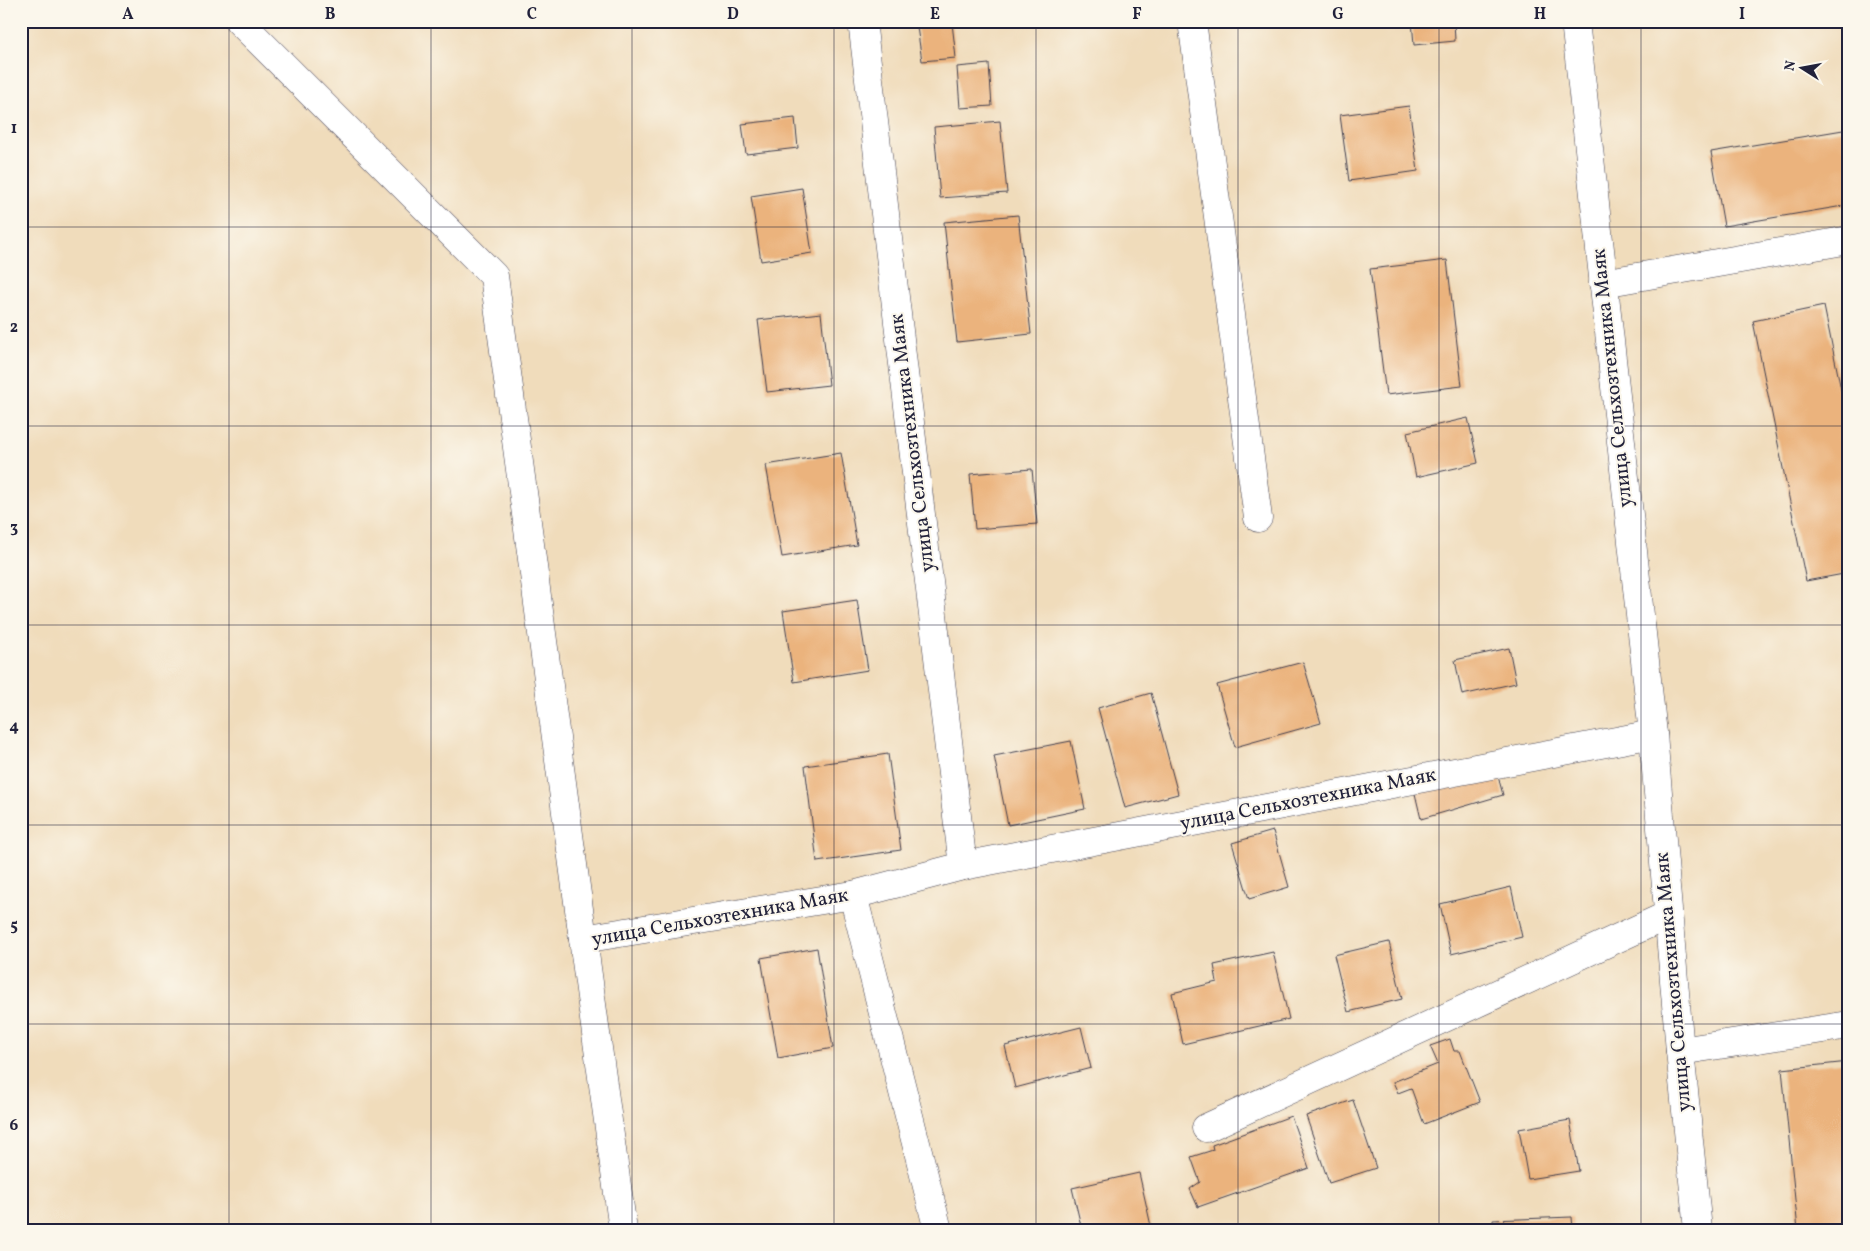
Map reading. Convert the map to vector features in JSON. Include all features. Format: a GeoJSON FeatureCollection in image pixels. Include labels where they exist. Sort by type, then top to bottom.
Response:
{"type":"FeatureCollection","features":[{"type":"Feature","properties":{"kind":"street"},"geometry":{"type":"LineString","coordinates":[[239,21],[494,276],[583,940]]}},
{"type":"Feature","properties":{"kind":"street","name":"улица Сельхозтехника Маяк"},"geometry":{"type":"LineString","coordinates":[[862,21],[964,866]]}},
{"type":"Feature","properties":{"kind":"street"},"geometry":{"type":"LineString","coordinates":[[1192,21],[1258,518]]}},
{"type":"Feature","properties":{"kind":"street","name":"улица Сельхозтехника Маяк"},"geometry":{"type":"LineString","coordinates":[[1575,21],[1602,283],[1653,734],[1680,1051],[1698,1230]]}},
{"type":"Feature","properties":{"kind":"street"},"geometry":{"type":"LineString","coordinates":[[1602,283],[1849,240]]}},
{"type":"Feature","properties":{"kind":"street","name":"улица Сельхозтехника Маяк"},"geometry":{"type":"LineString","coordinates":[[623,1230],[583,940],[853,894],[964,866],[1653,734]]}},
{"type":"Feature","properties":{"kind":"street"},"geometry":{"type":"LineString","coordinates":[[853,894],[938,1230]]}},
{"type":"Feature","properties":{"kind":"street"},"geometry":{"type":"LineString","coordinates":[[1206,1128],[1668,914]]}},
{"type":"Feature","properties":{"kind":"street"},"geometry":{"type":"LineString","coordinates":[[1680,1051],[1849,1025]]}},
{"type":"Feature","properties":{"kind":"building"},"geometry":{"type":"Polygon","coordinates":[[[1412,21],[1454,21],[1455,41],[1414,45],[1412,21]]]}},
{"type":"Feature","properties":{"kind":"building"},"geometry":{"type":"Polygon","coordinates":[[[952,23],[956,58],[922,61],[917,27],[952,23]]]}},
{"type":"Feature","properties":{"kind":"building"},"geometry":{"type":"Polygon","coordinates":[[[989,64],[992,106],[960,108],[957,67],[989,64]]]}},
{"type":"Feature","properties":{"kind":"building"},"geometry":{"type":"Polygon","coordinates":[[[1409,106],[1418,171],[1349,181],[1340,115],[1409,106]]]}},
{"type":"Feature","properties":{"kind":"building"},"geometry":{"type":"Polygon","coordinates":[[[795,118],[798,148],[746,154],[742,124],[795,118]]]}},
{"type":"Feature","properties":{"kind":"building"},"geometry":{"type":"Polygon","coordinates":[[[1000,121],[1007,193],[940,198],[934,127],[1000,121]]]}},
{"type":"Feature","properties":{"kind":"building"},"geometry":{"type":"Polygon","coordinates":[[[1849,129],[1849,205],[1724,226],[1711,152],[1849,129]]]}},
{"type":"Feature","properties":{"kind":"building"},"geometry":{"type":"Polygon","coordinates":[[[802,188],[812,253],[761,261],[751,196],[802,188]]]}},
{"type":"Feature","properties":{"kind":"building"},"geometry":{"type":"Polygon","coordinates":[[[1018,215],[1031,334],[957,342],[944,222],[1018,215]]]}},
{"type":"Feature","properties":{"kind":"building"},"geometry":{"type":"Polygon","coordinates":[[[1447,260],[1462,386],[1386,395],[1370,269],[1447,260]]]}},
{"type":"Feature","properties":{"kind":"building"},"geometry":{"type":"Polygon","coordinates":[[[1824,306],[1849,429],[1849,573],[1806,581],[1753,321],[1824,306]]]}},
{"type":"Feature","properties":{"kind":"building"},"geometry":{"type":"Polygon","coordinates":[[[821,313],[829,385],[767,392],[758,320],[821,313]]]}},
{"type":"Feature","properties":{"kind":"building"},"geometry":{"type":"Polygon","coordinates":[[[1468,418],[1478,463],[1416,477],[1407,432],[1468,418]]]}},
{"type":"Feature","properties":{"kind":"building"},"geometry":{"type":"Polygon","coordinates":[[[841,453],[857,545],[782,557],[766,465],[841,453]]]}},
{"type":"Feature","properties":{"kind":"building"},"geometry":{"type":"Polygon","coordinates":[[[1032,469],[1037,524],[975,529],[970,474],[1032,469]]]}},
{"type":"Feature","properties":{"kind":"building"},"geometry":{"type":"Polygon","coordinates":[[[857,600],[868,670],[794,682],[783,611],[857,600]]]}},
{"type":"Feature","properties":{"kind":"building"},"geometry":{"type":"Polygon","coordinates":[[[1509,648],[1516,683],[1462,695],[1455,660],[1509,648]]]}},
{"type":"Feature","properties":{"kind":"building"},"geometry":{"type":"Polygon","coordinates":[[[1303,662],[1321,723],[1235,747],[1217,685],[1303,662]]]}},
{"type":"Feature","properties":{"kind":"building"},"geometry":{"type":"Polygon","coordinates":[[[1151,693],[1178,794],[1125,808],[1098,708],[1151,693]]]}},
{"type":"Feature","properties":{"kind":"building"},"geometry":{"type":"Polygon","coordinates":[[[1071,741],[1085,809],[1008,825],[994,756],[1071,741]]]}},
{"type":"Feature","properties":{"kind":"building"},"geometry":{"type":"Polygon","coordinates":[[[888,754],[901,850],[817,862],[805,766],[888,754]]]}},
{"type":"Feature","properties":{"kind":"building"},"geometry":{"type":"Polygon","coordinates":[[[1494,761],[1503,795],[1421,819],[1413,785],[1494,761]]]}},
{"type":"Feature","properties":{"kind":"building"},"geometry":{"type":"Polygon","coordinates":[[[1273,831],[1289,887],[1249,899],[1232,843],[1273,831]]]}},
{"type":"Feature","properties":{"kind":"building"},"geometry":{"type":"Polygon","coordinates":[[[1511,887],[1522,937],[1451,954],[1440,904],[1511,887]]]}},
{"type":"Feature","properties":{"kind":"building"},"geometry":{"type":"Polygon","coordinates":[[[1389,942],[1402,999],[1348,1012],[1334,955],[1389,942]]]}},
{"type":"Feature","properties":{"kind":"building"},"geometry":{"type":"Polygon","coordinates":[[[817,948],[833,1048],[778,1058],[761,958],[817,948]]]}},
{"type":"Feature","properties":{"kind":"building"},"geometry":{"type":"Polygon","coordinates":[[[1273,952],[1289,1019],[1183,1044],[1172,993],[1217,982],[1214,965],[1273,952]]]}},
{"type":"Feature","properties":{"kind":"building"},"geometry":{"type":"Polygon","coordinates":[[[1081,1027],[1091,1068],[1015,1088],[1005,1046],[1081,1027]]]}},
{"type":"Feature","properties":{"kind":"building"},"geometry":{"type":"Polygon","coordinates":[[[1450,1039],[1454,1051],[1460,1051],[1480,1102],[1424,1124],[1411,1088],[1398,1093],[1393,1082],[1438,1064],[1430,1046],[1450,1039]]]}},
{"type":"Feature","properties":{"kind":"building"},"geometry":{"type":"Polygon","coordinates":[[[1849,1062],[1849,1230],[1798,1230],[1782,1069],[1849,1062]]]}},
{"type":"Feature","properties":{"kind":"building"},"geometry":{"type":"Polygon","coordinates":[[[1353,1100],[1376,1168],[1329,1183],[1306,1116],[1353,1100]]]}},
{"type":"Feature","properties":{"kind":"building"},"geometry":{"type":"Polygon","coordinates":[[[1291,1116],[1309,1168],[1198,1207],[1190,1189],[1200,1182],[1191,1157],[1213,1150],[1212,1145],[1291,1116]]]}},
{"type":"Feature","properties":{"kind":"building"},"geometry":{"type":"Polygon","coordinates":[[[1570,1120],[1579,1171],[1528,1179],[1519,1129],[1570,1120]]]}},
{"type":"Feature","properties":{"kind":"building"},"geometry":{"type":"Polygon","coordinates":[[[1139,1173],[1151,1226],[1136,1230],[1082,1230],[1072,1188],[1139,1173]]]}},
{"type":"Feature","properties":{"kind":"building"},"geometry":{"type":"Polygon","coordinates":[[[1572,1217],[1573,1230],[1493,1230],[1493,1220],[1572,1217]]]}}]}
